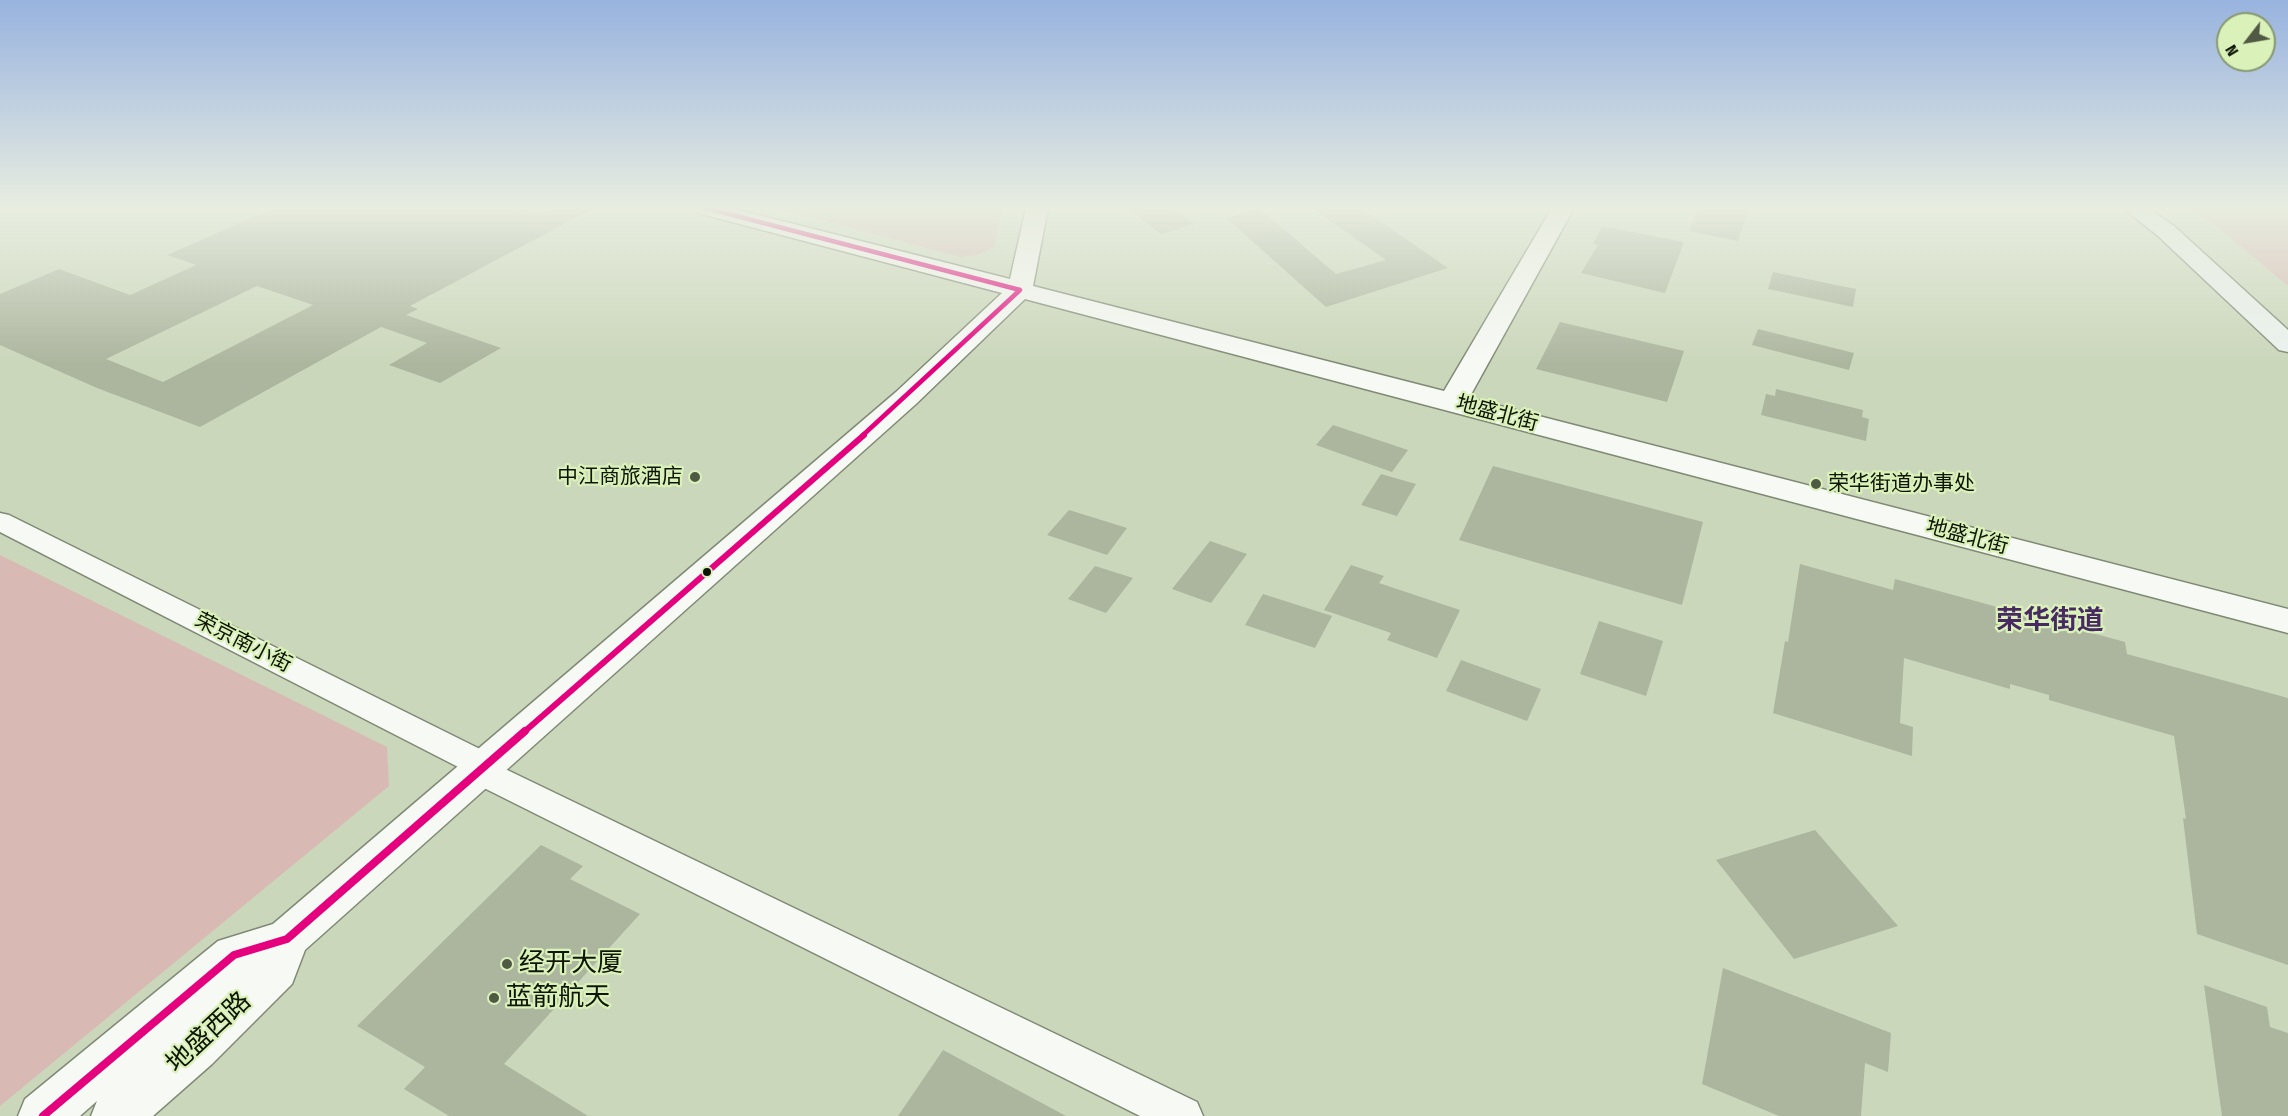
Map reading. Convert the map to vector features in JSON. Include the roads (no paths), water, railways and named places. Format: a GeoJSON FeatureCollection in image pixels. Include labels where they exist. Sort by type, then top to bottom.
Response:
{"type":"FeatureCollection","features":[{"type":"Feature","properties":{"kind":"main road"},"geometry":{"type":"LineString","coordinates":[[2197,260],[2288,344]]}},
{"type":"Feature","properties":{"kind":"main road"},"geometry":{"type":"LineString","coordinates":[[2221,260],[2247,280],[2288,320]]}},
{"type":"Feature","properties":{"kind":"street","name":"地盛北街"},"geometry":{"type":"LineString","coordinates":[[905,260],[2288,621]]}},
{"type":"Feature","properties":{"kind":"street"},"geometry":{"type":"LineString","coordinates":[[1020,290],[1026,260]]}},
{"type":"Feature","properties":{"kind":"street"},"geometry":{"type":"LineString","coordinates":[[1452,402],[1533,260]]}},
{"type":"Feature","properties":{"kind":"street","name":"地盛西路"},"geometry":{"type":"LineString","coordinates":[[43,1116],[234,955],[287,939],[906,398],[1020,290]]}},
{"type":"Feature","properties":{"kind":"street","name":"荣京南小街"},"geometry":{"type":"LineString","coordinates":[[0,520],[482,769],[1184,1116]]}},
{"type":"Feature","properties":{"kind":"street","name":"地盛西路"},"geometry":{"type":"LineString","coordinates":[[116,1116],[195,1048],[276,970],[287,939]]}},
{"type":"Feature","properties":{"kind":"place","name":"中江商旅酒店"},"geometry":{"type":"Point","coordinates":[695,477]}},
{"type":"Feature","properties":{"kind":"place","name":"荣华街道办事处"},"geometry":{"type":"Point","coordinates":[1816,484]}},
{"type":"Feature","properties":{"kind":"place","name":"经开大厦"},"geometry":{"type":"Point","coordinates":[507,964]}},
{"type":"Feature","properties":{"kind":"place","name":"蓝箭航天"},"geometry":{"type":"Point","coordinates":[494,998]}},
{"type":"Feature","properties":{"kind":"district","name":"荣华街道"},"geometry":{"type":"Point","coordinates":[2050,621]}}]}
